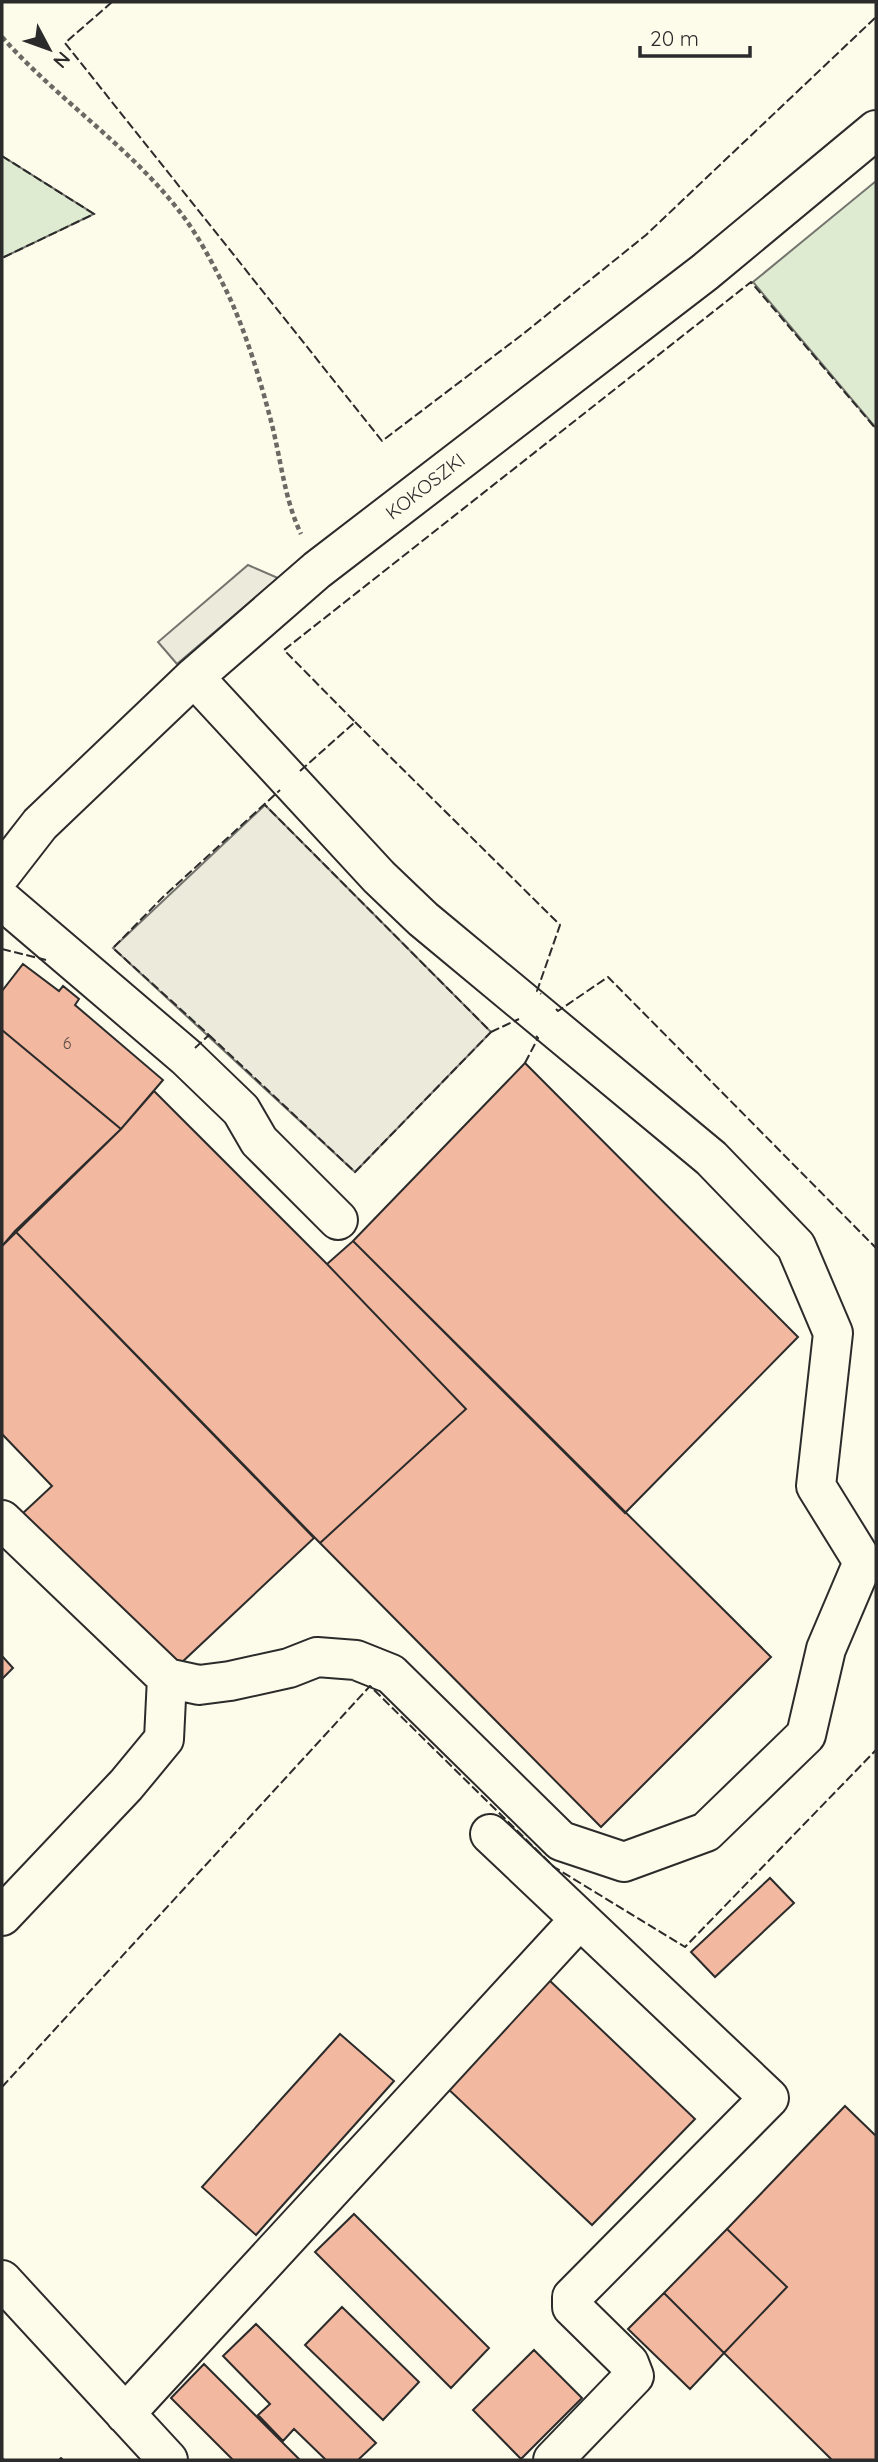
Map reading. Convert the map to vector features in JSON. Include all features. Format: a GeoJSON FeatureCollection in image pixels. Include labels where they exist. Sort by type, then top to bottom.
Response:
{"type":"FeatureCollection","features":[{"type":"Feature","properties":{"kind":"street","name":"KOKOSZKI"},"geometry":{"type":"LineString","coordinates":[[2,873],[40,824],[194,677],[317,570],[705,272],[876,130]]}},
{"type":"Feature","properties":{"kind":"street"},"geometry":{"type":"LineString","coordinates":[[2,1520],[167,1678],[199,1685],[230,1681],[289,1668],[317,1657],[356,1660],[391,1674],[561,1841],[624,1862],[706,1832],[806,1735],[826,1649],[863,1562],[816,1486],[833,1333],[796,1246],[710,1158],[415,911],[380,877],[194,677]]}},
{"type":"Feature","properties":{"kind":"street"},"geometry":{"type":"LineString","coordinates":[[2,900],[186,1057],[241,1110],[259,1141],[338,1220]]}},
{"type":"Feature","properties":{"kind":"street"},"geometry":{"type":"LineString","coordinates":[[2,1916],[126,1785],[164,1740],[167,1678]]}},
{"type":"Feature","properties":{"kind":"street"},"geometry":{"type":"LineString","coordinates":[[490,1834],[769,2098],[572,2297],[572,2306],[629,2362],[634,2376],[553,2460]]}},
{"type":"Feature","properties":{"kind":"street"},"geometry":{"type":"LineString","coordinates":[[125,2414],[580,1919]]}},
{"type":"Feature","properties":{"kind":"street"},"geometry":{"type":"LineString","coordinates":[[2,2280],[168,2460]]}},
{"type":"Feature","properties":{"kind":"path"},"geometry":{"type":"LineString","coordinates":[[2,37],[54,91],[112,142],[153,183],[181,213],[205,253],[227,292],[247,346],[271,420],[291,513],[317,570]]}},
{"type":"Feature","properties":{"kind":"green space"},"geometry":{"type":"Polygon","coordinates":[[[2,156],[94,214],[2,258],[2,156]]]}},
{"type":"Feature","properties":{"kind":"green space"},"geometry":{"type":"Polygon","coordinates":[[[876,181],[876,428],[753,282],[876,181]]]}},
{"type":"Feature","properties":{"kind":"shaded area"},"geometry":{"type":"Polygon","coordinates":[[[248,565],[278,578],[177,664],[158,642],[248,565]]]}},
{"type":"Feature","properties":{"kind":"shaded area"},"geometry":{"type":"Polygon","coordinates":[[[265,805],[491,1032],[355,1172],[113,948],[265,805]]]}},
{"type":"Feature","properties":{"kind":"building"},"geometry":{"type":"Polygon","coordinates":[[[23,964],[59,991],[63,986],[79,999],[75,1005],[163,1080],[121,1129],[2,1030],[2,991],[23,964]]]}},
{"type":"Feature","properties":{"kind":"building"},"geometry":{"type":"Polygon","coordinates":[[[2,1030],[121,1129],[2,1246],[2,1030]]]}},
{"type":"Feature","properties":{"kind":"building"},"geometry":{"type":"Polygon","coordinates":[[[525,1063],[798,1337],[625,1513],[353,1241],[525,1063]]]}},
{"type":"Feature","properties":{"kind":"building"},"geometry":{"type":"Polygon","coordinates":[[[154,1091],[327,1264],[466,1409],[320,1543],[15,1231],[121,1129],[154,1091]]]}},
{"type":"Feature","properties":{"kind":"building"},"geometry":{"type":"Polygon","coordinates":[[[15,1231],[314,1538],[180,1664],[22,1514],[52,1486],[2,1434],[2,1246],[15,1231]]]}},
{"type":"Feature","properties":{"kind":"building"},"geometry":{"type":"Polygon","coordinates":[[[353,1241],[771,1657],[601,1827],[320,1543],[466,1409],[327,1264],[353,1241]]]}},
{"type":"Feature","properties":{"kind":"building"},"geometry":{"type":"Polygon","coordinates":[[[2,1656],[13,1668],[2,1679],[2,1656]]]}},
{"type":"Feature","properties":{"kind":"building"},"geometry":{"type":"Polygon","coordinates":[[[770,1878],[794,1903],[715,1977],[691,1952],[770,1878]]]}},
{"type":"Feature","properties":{"kind":"building"},"geometry":{"type":"Polygon","coordinates":[[[548,1979],[695,2119],[592,2225],[445,2086],[548,1979]]]}},
{"type":"Feature","properties":{"kind":"building"},"geometry":{"type":"Polygon","coordinates":[[[340,2034],[394,2081],[256,2235],[202,2187],[340,2034]]]}},
{"type":"Feature","properties":{"kind":"building"},"geometry":{"type":"Polygon","coordinates":[[[845,2106],[876,2136],[876,2460],[832,2460],[724,2353],[787,2287],[727,2229],[845,2106]]]}},
{"type":"Feature","properties":{"kind":"building"},"geometry":{"type":"Polygon","coordinates":[[[354,2214],[489,2348],[451,2388],[315,2252],[354,2214]]]}},
{"type":"Feature","properties":{"kind":"building"},"geometry":{"type":"Polygon","coordinates":[[[727,2229],[787,2287],[724,2353],[664,2293],[727,2229]]]}},
{"type":"Feature","properties":{"kind":"building"},"geometry":{"type":"Polygon","coordinates":[[[664,2293],[724,2353],[690,2389],[628,2329],[664,2293]]]}},
{"type":"Feature","properties":{"kind":"building"},"geometry":{"type":"Polygon","coordinates":[[[342,2307],[419,2382],[383,2420],[305,2345],[342,2307]]]}},
{"type":"Feature","properties":{"kind":"building"},"geometry":{"type":"Polygon","coordinates":[[[256,2324],[376,2443],[358,2460],[326,2460],[294,2429],[283,2441],[258,2415],[270,2404],[223,2356],[256,2324]]]}},
{"type":"Feature","properties":{"kind":"building"},"geometry":{"type":"Polygon","coordinates":[[[534,2350],[582,2398],[521,2459],[473,2410],[534,2350]]]}},
{"type":"Feature","properties":{"kind":"building"},"geometry":{"type":"Polygon","coordinates":[[[204,2364],[300,2460],[233,2460],[171,2398],[204,2364]]]}},
{"type":"Feature","properties":{"kind":"fence"},"geometry":{"type":"LineString","coordinates":[[112,2],[65,43],[382,441],[523,334],[646,235],[876,17]]}},
{"type":"Feature","properties":{"kind":"fence"},"geometry":{"type":"LineString","coordinates":[[2,156],[94,214],[2,258]]}},
{"type":"Feature","properties":{"kind":"fence"},"geometry":{"type":"LineString","coordinates":[[300,771],[355,722],[284,650],[751,282],[876,429]]}},
{"type":"Feature","properties":{"kind":"fence"},"geometry":{"type":"LineString","coordinates":[[355,722],[560,925],[537,991],[541,994]]}},
{"type":"Feature","properties":{"kind":"fence"},"geometry":{"type":"LineString","coordinates":[[195,1048],[209,1035],[113,948],[163,897],[280,790]]}},
{"type":"Feature","properties":{"kind":"fence"},"geometry":{"type":"LineString","coordinates":[[209,1035],[355,1172],[491,1032],[265,805]]}},
{"type":"Feature","properties":{"kind":"fence"},"geometry":{"type":"LineString","coordinates":[[2,949],[46,960]]}},
{"type":"Feature","properties":{"kind":"fence"},"geometry":{"type":"LineString","coordinates":[[556,1009],[558,1011],[608,977],[876,1248]]}},
{"type":"Feature","properties":{"kind":"fence"},"geometry":{"type":"LineString","coordinates":[[491,1032],[519,1019]]}},
{"type":"Feature","properties":{"kind":"fence"},"geometry":{"type":"LineString","coordinates":[[525,1063],[538,1038],[536,1036]]}},
{"type":"Feature","properties":{"kind":"fence"},"geometry":{"type":"LineString","coordinates":[[2,2087],[370,1686],[554,1867],[685,1947],[876,1750]]}},
{"type":"Feature","properties":{"kind":"fence"},"geometry":{"type":"LineString","coordinates":[[59,2460],[63,2460]]}}]}
